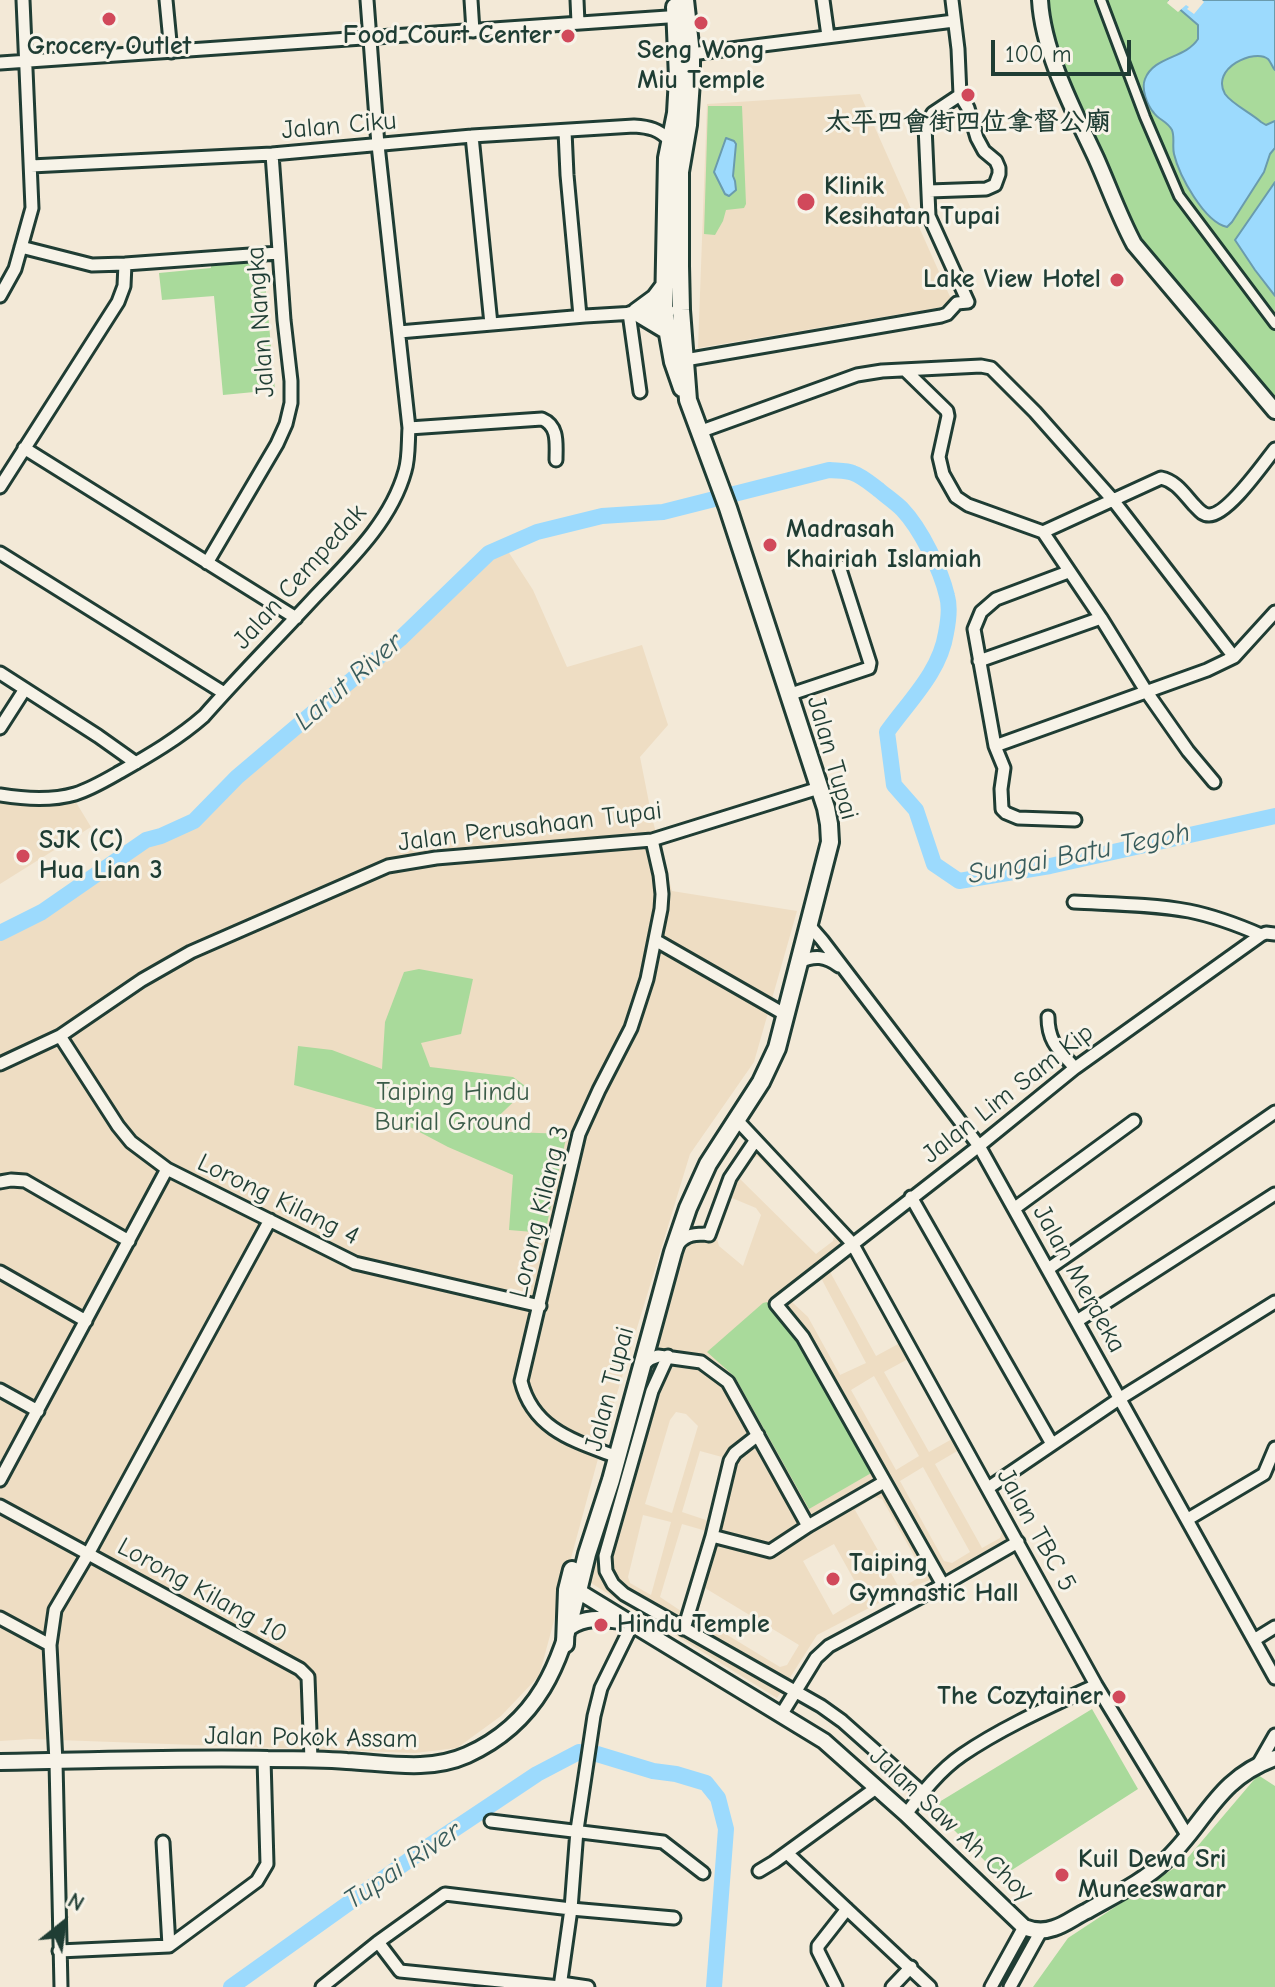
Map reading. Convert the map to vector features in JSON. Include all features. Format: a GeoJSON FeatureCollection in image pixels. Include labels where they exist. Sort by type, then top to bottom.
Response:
{"type":"FeatureCollection","features":[{"type":"Feature","properties":{"kind":"main road","name":"Jalan Tupai"},"geometry":{"type":"LineString","coordinates":[[578,1591],[673,1252],[708,1164],[770,1065],[786,1015],[830,842],[828,816],[730,514],[688,400],[685,360],[672,310],[680,172],[690,104],[691,54],[680,8]]}},
{"type":"Feature","properties":{"kind":"main road"},"geometry":{"type":"LineString","coordinates":[[680,8],[676,113],[666,182],[664,286],[672,310],[666,330],[677,376],[688,400]]}},
{"type":"Feature","properties":{"kind":"main road"},"geometry":{"type":"LineString","coordinates":[[664,286],[655,298],[633,312],[666,330]]}},
{"type":"Feature","properties":{"kind":"main road"},"geometry":{"type":"LineString","coordinates":[[565,1644],[567,1590],[580,1542],[591,1509],[611,1480]]}},
{"type":"Feature","properties":{"kind":"street"},"geometry":{"type":"LineString","coordinates":[[0,296],[15,269],[32,208],[23,0]]}},
{"type":"Feature","properties":{"kind":"street"},"geometry":{"type":"LineString","coordinates":[[166,0],[171,52]]}},
{"type":"Feature","properties":{"kind":"street","name":"Jalan Cempedak"},"geometry":{"type":"LineString","coordinates":[[0,795],[22,799],[74,795],[94,787],[184,734],[332,580],[382,520],[398,490],[405,470],[409,428],[378,145],[367,0]]}},
{"type":"Feature","properties":{"kind":"street"},"geometry":{"type":"LineString","coordinates":[[471,0],[473,31]]}},
{"type":"Feature","properties":{"kind":"street"},"geometry":{"type":"LineString","coordinates":[[577,0],[578,23]]}},
{"type":"Feature","properties":{"kind":"street"},"geometry":{"type":"LineString","coordinates":[[823,0],[828,36]]}},
{"type":"Feature","properties":{"kind":"street"},"geometry":{"type":"LineString","coordinates":[[929,191],[986,189],[998,181],[996,161],[984,151],[960,95],[952,0]]}},
{"type":"Feature","properties":{"kind":"street"},"geometry":{"type":"LineString","coordinates":[[1040,0],[1046,32],[1064,87],[1134,244],[1275,411]]}},
{"type":"Feature","properties":{"kind":"street"},"geometry":{"type":"LineString","coordinates":[[1101,0],[1179,196],[1275,324]]}},
{"type":"Feature","properties":{"kind":"street"},"geometry":{"type":"LineString","coordinates":[[0,63],[578,23],[680,8]]}},
{"type":"Feature","properties":{"kind":"street"},"geometry":{"type":"LineString","coordinates":[[691,54],[954,21]]}},
{"type":"Feature","properties":{"kind":"street"},"geometry":{"type":"LineString","coordinates":[[685,360],[941,316],[957,303],[968,302],[931,223],[925,126],[933,113],[960,95]]}},
{"type":"Feature","properties":{"kind":"street"},"geometry":{"type":"LineString","coordinates":[[650,127],[676,113]]}},
{"type":"Feature","properties":{"kind":"street"},"geometry":{"type":"LineString","coordinates":[[650,127],[670,141]]}},
{"type":"Feature","properties":{"kind":"street","name":"Jalan Ciku"},"geometry":{"type":"LineString","coordinates":[[31,166],[272,154],[472,136],[650,127]]}},
{"type":"Feature","properties":{"kind":"street"},"geometry":{"type":"LineString","coordinates":[[565,131],[580,316]]}},
{"type":"Feature","properties":{"kind":"street"},"geometry":{"type":"LineString","coordinates":[[472,136],[491,324]]}},
{"type":"Feature","properties":{"kind":"street","name":"Jalan Nangka"},"geometry":{"type":"LineString","coordinates":[[207,563],[277,444],[291,403],[272,154]]}},
{"type":"Feature","properties":{"kind":"street"},"geometry":{"type":"LineString","coordinates":[[21,247],[92,265],[278,253]]}},
{"type":"Feature","properties":{"kind":"street"},"geometry":{"type":"LineString","coordinates":[[0,487],[118,302],[124,286],[125,264]]}},
{"type":"Feature","properties":{"kind":"street"},"geometry":{"type":"LineString","coordinates":[[399,332],[672,310]]}},
{"type":"Feature","properties":{"kind":"street"},"geometry":{"type":"LineString","coordinates":[[633,312],[640,392]]}},
{"type":"Feature","properties":{"kind":"street"},"geometry":{"type":"LineString","coordinates":[[699,432],[857,375],[882,371],[991,368],[1035,412],[1113,500],[1234,657]]}},
{"type":"Feature","properties":{"kind":"street"},"geometry":{"type":"LineString","coordinates":[[905,370],[947,411],[939,457],[943,474],[956,497],[968,505],[1043,532],[1146,691],[1214,782]]}},
{"type":"Feature","properties":{"kind":"street"},"geometry":{"type":"LineString","coordinates":[[409,428],[542,419],[554,428],[556,460]]}},
{"type":"Feature","properties":{"kind":"street"},"geometry":{"type":"LineString","coordinates":[[24,448],[296,618]]}},
{"type":"Feature","properties":{"kind":"street"},"geometry":{"type":"LineString","coordinates":[[1043,532],[1161,478],[1178,486],[1200,512],[1212,515],[1226,508],[1275,449]]}},
{"type":"Feature","properties":{"kind":"street"},"geometry":{"type":"LineString","coordinates":[[0,553],[224,693]]}},
{"type":"Feature","properties":{"kind":"street"},"geometry":{"type":"LineString","coordinates":[[788,695],[869,668],[839,566]]}},
{"type":"Feature","properties":{"kind":"street"},"geometry":{"type":"LineString","coordinates":[[1068,572],[996,599],[981,612],[974,629],[995,746],[1004,768],[1000,799],[1002,809],[1018,818],[1075,820]]}},
{"type":"Feature","properties":{"kind":"street"},"geometry":{"type":"LineString","coordinates":[[995,746],[1207,670],[1234,657],[1275,612]]}},
{"type":"Feature","properties":{"kind":"street"},"geometry":{"type":"LineString","coordinates":[[979,661],[1101,618]]}},
{"type":"Feature","properties":{"kind":"street"},"geometry":{"type":"LineString","coordinates":[[0,673],[136,763]]}},
{"type":"Feature","properties":{"kind":"street"},"geometry":{"type":"LineString","coordinates":[[0,728],[25,689]]}},
{"type":"Feature","properties":{"kind":"street","name":"Jalan Perusahaan Tupai"},"geometry":{"type":"LineString","coordinates":[[0,1064],[60,1036],[142,980],[191,952],[388,866],[436,858],[652,840],[819,788]]}},
{"type":"Feature","properties":{"kind":"street","name":"Lorong Kilang 3"},"geometry":{"type":"LineString","coordinates":[[617,1457],[575,1442],[542,1421],[524,1396],[521,1381],[579,1134],[631,1028],[647,979],[662,894],[652,840]]}},
{"type":"Feature","properties":{"kind":"street"},"geometry":{"type":"LineString","coordinates":[[1074,902],[1189,911],[1232,922],[1261,935],[1275,934]]}},
{"type":"Feature","properties":{"kind":"street","name":"Jalan Merdeka"},"geometry":{"type":"LineString","coordinates":[[809,925],[979,1146],[1275,1678]]}},
{"type":"Feature","properties":{"kind":"street","name":"Jalan Lim Sam Kip"},"geometry":{"type":"LineString","coordinates":[[884,1482],[803,1337],[776,1304],[1075,1068],[1261,935]]}},
{"type":"Feature","properties":{"kind":"street"},"geometry":{"type":"LineString","coordinates":[[655,940],[786,1015]]}},
{"type":"Feature","properties":{"kind":"street"},"geometry":{"type":"LineString","coordinates":[[799,962],[810,957],[822,958],[845,970]]}},
{"type":"Feature","properties":{"kind":"street"},"geometry":{"type":"LineString","coordinates":[[1048,1017],[1048,1033],[1075,1068]]}},
{"type":"Feature","properties":{"kind":"street","name":"Lorong Kilang 4"},"geometry":{"type":"LineString","coordinates":[[60,1036],[118,1126],[131,1142],[167,1169],[355,1263],[540,1306]]}},
{"type":"Feature","properties":{"kind":"street"},"geometry":{"type":"LineString","coordinates":[[1048,1269],[1275,1112]]}},
{"type":"Feature","properties":{"kind":"street","name":"Jalan TBC 5"},"geometry":{"type":"LineString","coordinates":[[736,1119],[852,1243],[1096,1685],[1187,1835]]}},
{"type":"Feature","properties":{"kind":"street"},"geometry":{"type":"LineString","coordinates":[[1015,1208],[1134,1121]]}},
{"type":"Feature","properties":{"kind":"street"},"geometry":{"type":"LineString","coordinates":[[673,1252],[686,1237],[709,1235],[730,1178],[755,1141]]}},
{"type":"Feature","properties":{"kind":"street"},"geometry":{"type":"LineString","coordinates":[[0,1480],[167,1169]]}},
{"type":"Feature","properties":{"kind":"street"},"geometry":{"type":"LineString","coordinates":[[0,1182],[25,1181],[129,1241]]}},
{"type":"Feature","properties":{"kind":"street"},"geometry":{"type":"LineString","coordinates":[[1077,1321],[1275,1194]]}},
{"type":"Feature","properties":{"kind":"street"},"geometry":{"type":"LineString","coordinates":[[911,1197],[1052,1444]]}},
{"type":"Feature","properties":{"kind":"street"},"geometry":{"type":"LineString","coordinates":[[688,1208],[693,1223],[704,1234]]}},
{"type":"Feature","properties":{"kind":"street"},"geometry":{"type":"LineString","coordinates":[[61,1987],[50,1645],[55,1610],[270,1220]]}},
{"type":"Feature","properties":{"kind":"street"},"geometry":{"type":"LineString","coordinates":[[0,1272],[86,1321]]}},
{"type":"Feature","properties":{"kind":"street"},"geometry":{"type":"LineString","coordinates":[[988,1488],[1119,1399],[1275,1302]]}},
{"type":"Feature","properties":{"kind":"street"},"geometry":{"type":"LineString","coordinates":[[652,1327],[659,1348],[668,1356]]}},
{"type":"Feature","properties":{"kind":"street"},"geometry":{"type":"LineString","coordinates":[[642,1366],[658,1356],[701,1362],[728,1382],[808,1526]]}},
{"type":"Feature","properties":{"kind":"street"},"geometry":{"type":"LineString","coordinates":[[668,1356],[652,1391],[605,1556],[606,1571],[613,1584],[624,1594],[842,1721],[923,1793]]}},
{"type":"Feature","properties":{"kind":"street"},"geometry":{"type":"LineString","coordinates":[[0,1390],[38,1411]]}},
{"type":"Feature","properties":{"kind":"street"},"geometry":{"type":"LineString","coordinates":[[684,1629],[712,1536],[730,1461],[735,1453],[758,1435]]}},
{"type":"Feature","properties":{"kind":"street"},"geometry":{"type":"LineString","coordinates":[[1188,1519],[1264,1474],[1275,1448]]}},
{"type":"Feature","properties":{"kind":"street"},"geometry":{"type":"LineString","coordinates":[[712,1536],[770,1551],[884,1482],[943,1585]]}},
{"type":"Feature","properties":{"kind":"street","name":"Lorong Kilang 10"},"geometry":{"type":"LineString","coordinates":[[0,1506],[300,1669],[308,1677],[311,1760]]}},
{"type":"Feature","properties":{"kind":"street"},"geometry":{"type":"LineString","coordinates":[[781,1715],[816,1658],[829,1646],[1018,1542]]}},
{"type":"Feature","properties":{"kind":"street","name":"Jalan Saw Ah Choy"},"geometry":{"type":"LineString","coordinates":[[578,1591],[824,1741],[1024,1927],[1033,1931],[1056,1928],[1162,1865],[1231,1783],[1259,1763],[1275,1758]]}},
{"type":"Feature","properties":{"kind":"street","name":"Jalan Tupai"},"geometry":{"type":"LineString","coordinates":[[565,1644],[578,1591]]}},
{"type":"Feature","properties":{"kind":"street"},"geometry":{"type":"LineString","coordinates":[[0,1618],[50,1645]]}},
{"type":"Feature","properties":{"kind":"street"},"geometry":{"type":"LineString","coordinates":[[560,1986],[571,1909],[577,1830],[594,1716],[601,1688],[629,1623],[589,1618],[570,1627]]}},
{"type":"Feature","properties":{"kind":"street"},"geometry":{"type":"LineString","coordinates":[[1254,1640],[1275,1627]]}},
{"type":"Feature","properties":{"kind":"street","name":"Jalan Pokok Assam"},"geometry":{"type":"LineString","coordinates":[[0,1762],[264,1759],[414,1766],[445,1763],[467,1756],[511,1728],[534,1705],[565,1644]]}},
{"type":"Feature","properties":{"kind":"street"},"geometry":{"type":"LineString","coordinates":[[906,1814],[943,1771],[962,1755],[1030,1716],[1096,1685]]}},
{"type":"Feature","properties":{"kind":"street"},"geometry":{"type":"LineString","coordinates":[[1259,1763],[1275,1735]]}},
{"type":"Feature","properties":{"kind":"street"},"geometry":{"type":"LineString","coordinates":[[59,1951],[169,1946],[257,1881],[267,1864],[264,1759]]}},
{"type":"Feature","properties":{"kind":"street"},"geometry":{"type":"LineString","coordinates":[[759,1871],[876,1788]]}},
{"type":"Feature","properties":{"kind":"street"},"geometry":{"type":"LineString","coordinates":[[491,1821],[663,1842],[703,1873]]}},
{"type":"Feature","properties":{"kind":"street"},"geometry":{"type":"LineString","coordinates":[[163,1842],[169,1946]]}},
{"type":"Feature","properties":{"kind":"street"},"geometry":{"type":"LineString","coordinates":[[787,1853],[930,1987]]}},
{"type":"Feature","properties":{"kind":"street"},"geometry":{"type":"LineString","coordinates":[[322,1987],[445,1894],[674,1918]]}},
{"type":"Feature","properties":{"kind":"street"},"geometry":{"type":"LineString","coordinates":[[836,1987],[818,1946],[847,1909]]}},
{"type":"Feature","properties":{"kind":"street"},"geometry":{"type":"LineString","coordinates":[[991,1987],[1024,1927]]}},
{"type":"Feature","properties":{"kind":"street"},"geometry":{"type":"LineString","coordinates":[[1010,1987],[1041,1931]]}},
{"type":"Feature","properties":{"kind":"street"},"geometry":{"type":"LineString","coordinates":[[378,1942],[400,1971],[588,1987]]}},
{"type":"Feature","properties":{"kind":"street"},"geometry":{"type":"LineString","coordinates":[[892,1987],[911,1967]]}},
{"type":"Feature","properties":{"kind":"shaded area","name":"Klinik Kesihatan Tupai"},"geometry":{"type":"Polygon","coordinates":[[[860,94],[951,299],[948,306],[698,348],[707,104],[860,94]]]}},
{"type":"Feature","properties":{"kind":"shaded area"},"geometry":{"type":"Polygon","coordinates":[[[504,545],[533,590],[567,667],[642,645],[668,725],[640,757],[652,818],[672,891],[797,911],[754,1062],[690,1154],[605,1433],[539,1676],[501,1716],[457,1748],[415,1753],[31,1739],[0,1741],[0,934],[42,912],[161,836],[194,821],[504,545]]]}},
{"type":"Feature","properties":{"kind":"shaded area","name":"SJK (C) Hua Lian 3"},"geometry":{"type":"Polygon","coordinates":[[[74,799],[91,827],[0,884],[0,800],[74,799]]]}},
{"type":"Feature","properties":{"kind":"shaded area"},"geometry":{"type":"Polygon","coordinates":[[[754,1146],[840,1233],[1011,1536],[949,1572],[898,1593],[817,1635],[777,1698],[586,1580],[676,1263],[690,1238],[710,1238],[729,1183],[754,1146]],[[758,1157],[750,1158],[737,1176],[816,1254],[833,1241],[835,1231],[758,1157]],[[732,1198],[717,1239],[719,1246],[743,1266],[761,1215],[756,1208],[732,1198]],[[846,1256],[829,1270],[876,1356],[900,1343],[854,1258],[846,1256]],[[820,1276],[792,1298],[792,1302],[808,1317],[840,1375],[866,1363],[820,1276]],[[908,1359],[884,1372],[929,1452],[952,1439],[908,1359]],[[874,1376],[851,1390],[896,1470],[919,1456],[874,1376]],[[676,1412],[670,1420],[645,1504],[672,1513],[698,1426],[686,1414],[676,1412]],[[959,1450],[935,1464],[982,1548],[1000,1538],[1003,1529],[959,1450]],[[700,1451],[682,1512],[709,1521],[726,1462],[722,1457],[700,1451]],[[923,1467],[900,1481],[944,1561],[952,1563],[970,1552],[923,1467]],[[874,1497],[855,1510],[900,1589],[918,1578],[921,1568],[882,1499],[874,1497]],[[643,1515],[628,1577],[630,1583],[651,1595],[671,1522],[643,1515]],[[682,1524],[660,1597],[681,1611],[688,1605],[710,1532],[682,1524]],[[834,1544],[803,1561],[833,1615],[863,1596],[834,1544]],[[705,1588],[698,1611],[701,1619],[780,1667],[787,1665],[799,1645],[705,1588]]]}},
{"type":"Feature","properties":{"kind":"green space"},"geometry":{"type":"Polygon","coordinates":[[[1044,0],[1275,0],[1275,405],[1136,242],[1069,90],[1047,25],[1044,0]]]}},
{"type":"Feature","properties":{"kind":"green space"},"geometry":{"type":"Polygon","coordinates":[[[708,106],[742,106],[746,204],[744,208],[726,210],[715,235],[704,234],[708,106]]]}},
{"type":"Feature","properties":{"kind":"green space"},"geometry":{"type":"Polygon","coordinates":[[[263,259],[275,390],[223,395],[214,296],[162,300],[159,273],[211,268],[211,263],[263,259]]]}},
{"type":"Feature","properties":{"kind":"green space","name":"Taiping Hindu Burial Ground"},"geometry":{"type":"Polygon","coordinates":[[[419,969],[473,979],[461,1034],[421,1043],[430,1067],[513,1077],[528,1088],[483,1131],[567,1134],[545,1233],[509,1230],[513,1175],[448,1147],[374,1108],[294,1085],[298,1046],[332,1050],[382,1069],[385,1022],[404,972],[419,969]]]}},
{"type":"Feature","properties":{"kind":"green space"},"geometry":{"type":"Polygon","coordinates":[[[767,1302],[800,1339],[873,1472],[809,1509],[735,1377],[707,1352],[767,1302]]]}},
{"type":"Feature","properties":{"kind":"green space"},"geometry":{"type":"Polygon","coordinates":[[[1092,1709],[1138,1789],[1001,1877],[931,1807],[1092,1709]]]}},
{"type":"Feature","properties":{"kind":"green space"},"geometry":{"type":"Polygon","coordinates":[[[1258,1775],[1275,1786],[1275,1987],[1033,1987],[1068,1938],[1185,1861],[1258,1775]]]}},
{"type":"Feature","properties":{"kind":"water"},"geometry":{"type":"Polygon","coordinates":[[[1169,0],[1275,0],[1275,70],[1262,56],[1245,58],[1229,69],[1222,85],[1232,101],[1266,125],[1275,121],[1275,148],[1264,172],[1227,227],[1201,207],[1187,185],[1173,151],[1172,130],[1154,113],[1145,97],[1144,83],[1149,71],[1186,50],[1198,39],[1198,25],[1169,0]]]}},
{"type":"Feature","properties":{"kind":"water"},"geometry":{"type":"Polygon","coordinates":[[[726,138],[736,144],[733,176],[736,190],[729,196],[714,172],[726,138]]]}},
{"type":"Feature","properties":{"kind":"water"},"geometry":{"type":"Polygon","coordinates":[[[1275,182],[1275,296],[1235,240],[1275,182]]]}},
{"type":"Feature","properties":{"kind":"pier"},"geometry":{"type":"Polygon","coordinates":[[[1169,0],[1204,2],[1194,14],[1186,5],[1178,12],[1167,3],[1169,0]]]}},
{"type":"Feature","properties":{"kind":"waterway","name":"Sungai Batu Tegoh"},"geometry":{"type":"LineString","coordinates":[[0,933],[42,912],[146,840],[194,821],[237,777],[400,639],[489,553],[537,532],[602,516],[663,512],[829,470],[847,471],[860,476],[902,509],[929,550],[947,596],[947,624],[937,661],[887,732],[894,785],[916,810],[934,864],[959,881],[1050,866],[1275,816]]}},
{"type":"Feature","properties":{"kind":"waterway","name":"Tupai River"},"geometry":{"type":"LineString","coordinates":[[231,1987],[426,1848],[537,1774],[579,1752]]}},
{"type":"Feature","properties":{"kind":"waterway"},"geometry":{"type":"LineString","coordinates":[[597,1754],[706,1783],[718,1798],[726,1829],[714,1987]]}},
{"type":"Feature","properties":{"kind":"place","name":"Grocery Outlet"},"geometry":{"type":"Point","coordinates":[109,19]}},
{"type":"Feature","properties":{"kind":"place","name":"Seng Wong Miu Temple"},"geometry":{"type":"Point","coordinates":[701,23]}},
{"type":"Feature","properties":{"kind":"place","name":"Food Court Center"},"geometry":{"type":"Point","coordinates":[568,36]}},
{"type":"Feature","properties":{"kind":"place","name":"太平四會街四位拿督公廟"},"geometry":{"type":"Point","coordinates":[968,95]}},
{"type":"Feature","properties":{"kind":"place","name":"Klinik Kesihatan Tupai"},"geometry":{"type":"Point","coordinates":[806,202]}},
{"type":"Feature","properties":{"kind":"place","name":"Lake View Hotel"},"geometry":{"type":"Point","coordinates":[1117,280]}},
{"type":"Feature","properties":{"kind":"place","name":"Madrasah Khairiah Islamiah"},"geometry":{"type":"Point","coordinates":[770,545]}},
{"type":"Feature","properties":{"kind":"place","name":"SJK (C) Hua Lian 3"},"geometry":{"type":"Point","coordinates":[23,856]}},
{"type":"Feature","properties":{"kind":"place","name":"Taiping Gymnastic Hall"},"geometry":{"type":"Point","coordinates":[833,1579]}},
{"type":"Feature","properties":{"kind":"place","name":"Hindu Temple"},"geometry":{"type":"Point","coordinates":[601,1625]}},
{"type":"Feature","properties":{"kind":"place","name":"The Cozytainer"},"geometry":{"type":"Point","coordinates":[1119,1697]}},
{"type":"Feature","properties":{"kind":"place","name":"Kuil Dewa Sri Muneeswarar"},"geometry":{"type":"Point","coordinates":[1062,1875]}},
{"type":"Feature","properties":{"kind":"water label","name":"Larut River"},"geometry":{"type":"Point","coordinates":[349,682]}}]}
